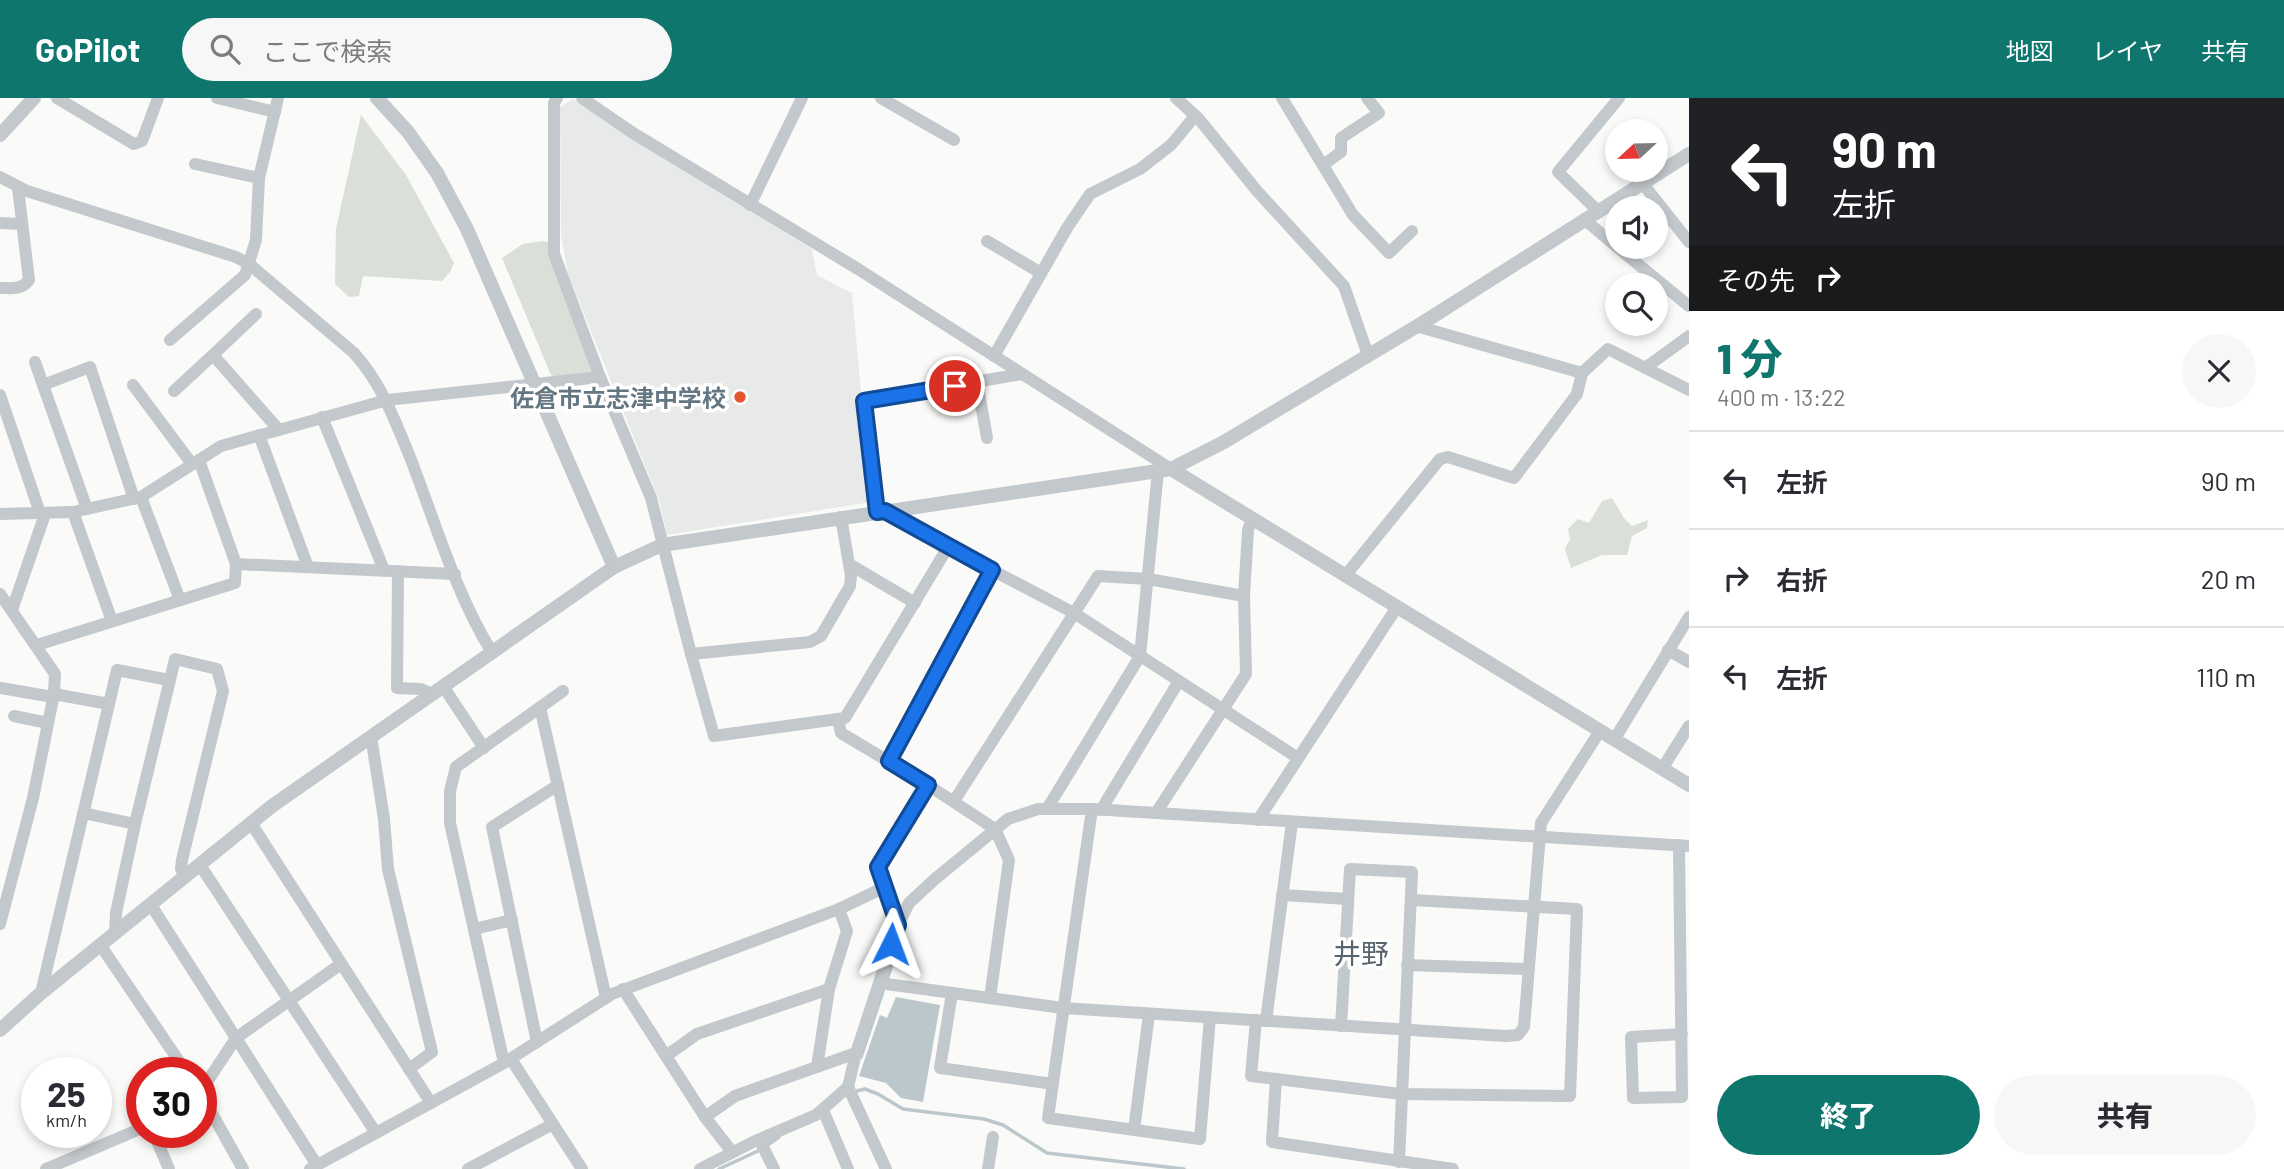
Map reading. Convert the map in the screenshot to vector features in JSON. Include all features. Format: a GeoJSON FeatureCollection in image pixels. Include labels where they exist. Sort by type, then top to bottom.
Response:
{"type":"FeatureCollection","features":[{"type":"Feature","properties":{"kind":"street"},"geometry":{"type":"LineString","coordinates":[[0,135],[34,98]]}},
{"type":"Feature","properties":{"kind":"street"},"geometry":{"type":"LineString","coordinates":[[57,98],[134,144],[142,141],[158,98]]}},
{"type":"Feature","properties":{"kind":"street"},"geometry":{"type":"LineString","coordinates":[[217,98],[275,112]]}},
{"type":"Feature","properties":{"kind":"street"},"geometry":{"type":"LineString","coordinates":[[170,340],[245,275],[256,240],[258,178],[278,98]]}},
{"type":"Feature","properties":{"kind":"street"},"geometry":{"type":"LineString","coordinates":[[377,98],[408,132],[437,173],[467,229],[614,567]]}},
{"type":"Feature","properties":{"kind":"street"},"geometry":{"type":"LineString","coordinates":[[557,98],[554,103],[554,254],[600,377],[651,498],[714,736],[845,718],[948,547]]}},
{"type":"Feature","properties":{"kind":"street"},"geometry":{"type":"LineString","coordinates":[[582,98],[633,133],[994,356],[1164,470],[1252,519],[1689,785]]}},
{"type":"Feature","properties":{"kind":"street"},"geometry":{"type":"LineString","coordinates":[[750,205],[802,98]]}},
{"type":"Feature","properties":{"kind":"street"},"geometry":{"type":"LineString","coordinates":[[881,98],[954,140]]}},
{"type":"Feature","properties":{"kind":"street"},"geometry":{"type":"LineString","coordinates":[[1176,98],[1195,116],[1256,191],[1344,286],[1368,355]]}},
{"type":"Feature","properties":{"kind":"street"},"geometry":{"type":"LineString","coordinates":[[1282,98],[1353,215],[1389,253],[1412,231]]}},
{"type":"Feature","properties":{"kind":"street"},"geometry":{"type":"LineString","coordinates":[[1322,165],[1341,152],[1341,138],[1379,113],[1367,98]]}},
{"type":"Feature","properties":{"kind":"street"},"geometry":{"type":"LineString","coordinates":[[1599,212],[1558,172],[1619,98]]}},
{"type":"Feature","properties":{"kind":"street"},"geometry":{"type":"LineString","coordinates":[[994,356],[1066,228],[1090,194],[1140,169],[1171,145],[1195,116]]}},
{"type":"Feature","properties":{"kind":"street"},"geometry":{"type":"LineString","coordinates":[[0,1030],[41,993],[251,823],[614,567],[662,545],[1164,470],[1224,442],[1416,326],[1689,154]]}},
{"type":"Feature","properties":{"kind":"street"},"geometry":{"type":"LineString","coordinates":[[195,164],[258,178]]}},
{"type":"Feature","properties":{"kind":"street"},"geometry":{"type":"LineString","coordinates":[[0,177],[18,188],[236,257],[249,264],[354,353],[387,400],[455,575],[492,652]]}},
{"type":"Feature","properties":{"kind":"street"},"geometry":{"type":"LineString","coordinates":[[1643,184],[1689,242]]}},
{"type":"Feature","properties":{"kind":"street"},"geometry":{"type":"LineString","coordinates":[[0,288],[18,288],[29,280],[18,188]]}},
{"type":"Feature","properties":{"kind":"street"},"geometry":{"type":"LineString","coordinates":[[1585,220],[1605,237]]}},
{"type":"Feature","properties":{"kind":"street"},"geometry":{"type":"LineString","coordinates":[[0,223],[22,224]]}},
{"type":"Feature","properties":{"kind":"street"},"geometry":{"type":"LineString","coordinates":[[987,241],[1041,274]]}},
{"type":"Feature","properties":{"kind":"street"},"geometry":{"type":"LineString","coordinates":[[1632,259],[1689,306]]}},
{"type":"Feature","properties":{"kind":"street"},"geometry":{"type":"LineString","coordinates":[[174,391],[256,314]]}},
{"type":"Feature","properties":{"kind":"street"},"geometry":{"type":"LineString","coordinates":[[1416,326],[1582,373]]}},
{"type":"Feature","properties":{"kind":"street"},"geometry":{"type":"LineString","coordinates":[[1645,368],[1689,336]]}},
{"type":"Feature","properties":{"kind":"street"},"geometry":{"type":"LineString","coordinates":[[1345,576],[1440,459],[1448,457],[1514,478],[1577,394],[1582,373],[1608,349],[1689,390]]}},
{"type":"Feature","properties":{"kind":"street"},"geometry":{"type":"LineString","coordinates":[[213,355],[279,430]]}},
{"type":"Feature","properties":{"kind":"street"},"geometry":{"type":"LineString","coordinates":[[35,362],[87,509]]}},
{"type":"Feature","properties":{"kind":"street"},"geometry":{"type":"LineString","coordinates":[[43,385],[90,367],[138,498],[180,600]]}},
{"type":"Feature","properties":{"kind":"street"},"geometry":{"type":"LineString","coordinates":[[881,512],[864,401],[1022,374]]}},
{"type":"Feature","properties":{"kind":"street"},"geometry":{"type":"LineString","coordinates":[[0,514],[73,512],[138,498],[220,446],[387,400],[600,377]]}},
{"type":"Feature","properties":{"kind":"street"},"geometry":{"type":"LineString","coordinates":[[977,382],[987,438]]}},
{"type":"Feature","properties":{"kind":"street"},"geometry":{"type":"LineString","coordinates":[[37,645],[235,583],[236,564],[196,462],[133,385]]}},
{"type":"Feature","properties":{"kind":"street"},"geometry":{"type":"LineString","coordinates":[[0,395],[42,513],[12,610]]}},
{"type":"Feature","properties":{"kind":"street"},"geometry":{"type":"LineString","coordinates":[[322,417],[384,570]]}},
{"type":"Feature","properties":{"kind":"street"},"geometry":{"type":"LineString","coordinates":[[259,435],[308,567]]}},
{"type":"Feature","properties":{"kind":"street"},"geometry":{"type":"LineString","coordinates":[[1047,809],[1140,656],[1164,470]]}},
{"type":"Feature","properties":{"kind":"street"},"geometry":{"type":"LineString","coordinates":[[73,512],[112,621]]}},
{"type":"Feature","properties":{"kind":"street"},"geometry":{"type":"LineString","coordinates":[[881,512],[1074,613],[1298,758]]}},
{"type":"Feature","properties":{"kind":"street"},"geometry":{"type":"LineString","coordinates":[[691,654],[810,642],[821,636],[850,586],[841,517]]}},
{"type":"Feature","properties":{"kind":"street"},"geometry":{"type":"LineString","coordinates":[[1156,813],[1246,674],[1244,596],[1248,530],[1252,519]]}},
{"type":"Feature","properties":{"kind":"street"},"geometry":{"type":"LineString","coordinates":[[236,564],[455,575]]}},
{"type":"Feature","properties":{"kind":"street"},"geometry":{"type":"LineString","coordinates":[[849,564],[915,603]]}},
{"type":"Feature","properties":{"kind":"street"},"geometry":{"type":"LineString","coordinates":[[889,761],[992,570]]}},
{"type":"Feature","properties":{"kind":"street"},"geometry":{"type":"LineString","coordinates":[[398,571],[397,688],[437,690],[484,748]]}},
{"type":"Feature","properties":{"kind":"street"},"geometry":{"type":"LineString","coordinates":[[954,802],[1098,576],[1148,579],[1244,596]]}},
{"type":"Feature","properties":{"kind":"street"},"geometry":{"type":"LineString","coordinates":[[0,594],[55,674],[33,798],[0,924]]}},
{"type":"Feature","properties":{"kind":"street"},"geometry":{"type":"LineString","coordinates":[[1258,820],[1397,607]]}},
{"type":"Feature","properties":{"kind":"street"},"geometry":{"type":"LineString","coordinates":[[1614,740],[1689,617]]}},
{"type":"Feature","properties":{"kind":"street"},"geometry":{"type":"LineString","coordinates":[[1668,650],[1689,662]]}},
{"type":"Feature","properties":{"kind":"street"},"geometry":{"type":"LineString","coordinates":[[115,934],[116,913],[135,824],[175,659],[217,669],[223,691],[182,860],[181,869],[186,877]]}},
{"type":"Feature","properties":{"kind":"street"},"geometry":{"type":"LineString","coordinates":[[41,993],[117,670],[169,680]]}},
{"type":"Feature","properties":{"kind":"street"},"geometry":{"type":"LineString","coordinates":[[1179,681],[1096,810],[1063,1008],[1048,1118],[1200,1139],[1210,1017]]}},
{"type":"Feature","properties":{"kind":"street"},"geometry":{"type":"LineString","coordinates":[[1,688],[109,705]]}},
{"type":"Feature","properties":{"kind":"street"},"geometry":{"type":"LineString","coordinates":[[563,691],[456,767],[450,791],[450,824],[508,1061],[582,1169]]}},
{"type":"Feature","properties":{"kind":"street"},"geometry":{"type":"LineString","coordinates":[[540,707],[606,998]]}},
{"type":"Feature","properties":{"kind":"street"},"geometry":{"type":"LineString","coordinates":[[14,716],[48,723]]}},
{"type":"Feature","properties":{"kind":"street"},"geometry":{"type":"LineString","coordinates":[[838,720],[841,733],[995,829],[1009,860],[990,998]]}},
{"type":"Feature","properties":{"kind":"street"},"geometry":{"type":"LineString","coordinates":[[1662,769],[1689,726]]}},
{"type":"Feature","properties":{"kind":"street"},"geometry":{"type":"LineString","coordinates":[[879,983],[1063,1008],[1518,1035],[1524,1027],[1541,823],[1600,731]]}},
{"type":"Feature","properties":{"kind":"street"},"geometry":{"type":"LineString","coordinates":[[371,736],[384,819],[388,869],[432,1052],[409,1069]]}},
{"type":"Feature","properties":{"kind":"street"},"geometry":{"type":"LineString","coordinates":[[537,1042],[492,827],[558,785]]}},
{"type":"Feature","properties":{"kind":"street"},"geometry":{"type":"LineString","coordinates":[[898,925],[878,867],[928,785]]}},
{"type":"Feature","properties":{"kind":"street"},"geometry":{"type":"LineString","coordinates":[[705,1167],[823,1110],[848,1087],[856,1053],[898,925],[909,903],[1007,819],[1038,809],[1156,813],[1684,846],[1682,1097],[1633,1098],[1632,1037],[1682,1034]]}},
{"type":"Feature","properties":{"kind":"street"},"geometry":{"type":"LineString","coordinates":[[83,813],[135,824]]}},
{"type":"Feature","properties":{"kind":"street"},"geometry":{"type":"LineString","coordinates":[[1292,822],[1251,1076],[1401,1094],[1570,1096],[1577,909],[1410,900]]}},
{"type":"Feature","properties":{"kind":"street"},"geometry":{"type":"LineString","coordinates":[[251,823],[431,1103]]}},
{"type":"Feature","properties":{"kind":"street"},"geometry":{"type":"LineString","coordinates":[[200,865],[376,1133]]}},
{"type":"Feature","properties":{"kind":"street"},"geometry":{"type":"LineString","coordinates":[[1341,1026],[1350,869],[1412,872],[1399,1163]]}},
{"type":"Feature","properties":{"kind":"street"},"geometry":{"type":"LineString","coordinates":[[151,905],[236,1038],[313,1167],[508,1061],[623,989],[839,909],[885,887]]}},
{"type":"Feature","properties":{"kind":"street"},"geometry":{"type":"LineString","coordinates":[[1282,895],[1349,899]]}},
{"type":"Feature","properties":{"kind":"street"},"geometry":{"type":"LineString","coordinates":[[817,1068],[830,989],[847,931],[839,909]]}},
{"type":"Feature","properties":{"kind":"street"},"geometry":{"type":"LineString","coordinates":[[474,929],[512,920]]}},
{"type":"Feature","properties":{"kind":"street"},"geometry":{"type":"LineString","coordinates":[[101,946],[176,1057]]}},
{"type":"Feature","properties":{"kind":"street"},"geometry":{"type":"LineString","coordinates":[[217,1067],[236,1038],[341,964]]}},
{"type":"Feature","properties":{"kind":"street"},"geometry":{"type":"LineString","coordinates":[[1407,965],[1529,969]]}},
{"type":"Feature","properties":{"kind":"street"},"geometry":{"type":"LineString","coordinates":[[623,989],[705,1117],[732,1152]]}},
{"type":"Feature","properties":{"kind":"street"},"geometry":{"type":"LineString","coordinates":[[666,1056],[697,1034],[830,989]]}},
{"type":"Feature","properties":{"kind":"street"},"geometry":{"type":"LineString","coordinates":[[952,993],[940,1068],[1053,1084]]}},
{"type":"Feature","properties":{"kind":"street"},"geometry":{"type":"LineString","coordinates":[[1134,1130],[1149,1014]]}},
{"type":"Feature","properties":{"kind":"street"},"geometry":{"type":"LineString","coordinates":[[705,1117],[735,1096],[856,1053]]}},
{"type":"Feature","properties":{"kind":"street"},"geometry":{"type":"LineString","coordinates":[[1276,1079],[1272,1142],[1453,1169]]}},
{"type":"Feature","properties":{"kind":"street"},"geometry":{"type":"LineString","coordinates":[[848,1087],[886,1169]]}},
{"type":"Feature","properties":{"kind":"street"},"geometry":{"type":"LineString","coordinates":[[823,1110],[848,1169]]}},
{"type":"Feature","properties":{"kind":"street"},"geometry":{"type":"LineString","coordinates":[[217,1123],[243,1169]]}},
{"type":"Feature","properties":{"kind":"street"},"geometry":{"type":"LineString","coordinates":[[468,1169],[553,1124]]}},
{"type":"Feature","properties":{"kind":"street"},"geometry":{"type":"LineString","coordinates":[[46,1169],[126,1135]]}},
{"type":"Feature","properties":{"kind":"street"},"geometry":{"type":"LineString","coordinates":[[988,1169],[993,1137]]}},
{"type":"Feature","properties":{"kind":"street"},"geometry":{"type":"LineString","coordinates":[[760,1140],[774,1169]]}},
{"type":"Feature","properties":{"kind":"street"},"geometry":{"type":"LineString","coordinates":[[160,1148],[169,1169]]}},
{"type":"Feature","properties":{"kind":"shaded area","name":"佐倉市立志津中学校"},"geometry":{"type":"Polygon","coordinates":[[[573,99],[812,249],[817,275],[852,293],[871,502],[667,535],[660,503],[568,274],[561,235],[560,107],[573,99]]]}},
{"type":"Feature","properties":{"kind":"shaded area"},"geometry":{"type":"Polygon","coordinates":[[[361,115],[406,175],[454,263],[442,281],[363,276],[359,296],[349,297],[335,284],[336,229],[361,115]]]}},
{"type":"Feature","properties":{"kind":"shaded area"},"geometry":{"type":"Polygon","coordinates":[[[548,242],[592,372],[556,378],[551,375],[502,258],[523,244],[548,242]]]}},
{"type":"Feature","properties":{"kind":"shaded area"},"geometry":{"type":"Polygon","coordinates":[[[1612,498],[1632,526],[1648,520],[1647,528],[1632,536],[1627,555],[1602,555],[1571,568],[1565,549],[1570,539],[1568,529],[1578,519],[1589,523],[1602,501],[1612,498]]]}},
{"type":"Feature","properties":{"kind":"shaded area"},"geometry":{"type":"Polygon","coordinates":[[[896,997],[940,1005],[923,1102],[901,1098],[886,1083],[859,1076],[880,1015],[887,1018],[896,997]]]}},
{"type":"Feature","properties":{"kind":"waterway"},"geometry":{"type":"LineString","coordinates":[[887,980],[897,948]]}},
{"type":"Feature","properties":{"kind":"waterway"},"geometry":{"type":"LineString","coordinates":[[861,1057],[884,988]]}},
{"type":"Feature","properties":{"kind":"waterway"},"geometry":{"type":"LineString","coordinates":[[852,1092],[865,1089],[903,1109],[984,1119],[1003,1125],[1047,1153],[1184,1169]]}},
{"type":"Feature","properties":{"kind":"waterway"},"geometry":{"type":"LineString","coordinates":[[719,1169],[760,1150],[779,1137]]}},
{"type":"Feature","properties":{"kind":"place","name":"佐倉市立志津中学校"},"geometry":{"type":"Point","coordinates":[740,397]}},
{"type":"Feature","properties":{"kind":"district","name":"井野"},"geometry":{"type":"Point","coordinates":[1361,953]}},
{"type":"Feature","properties":{"kind":"route"},"geometry":{"type":"LineString","coordinates":[[891,944],[898,925],[878,867],[928,785],[889,761],[992,570],[885,511],[877,512],[864,401],[955,386]]}}]}
